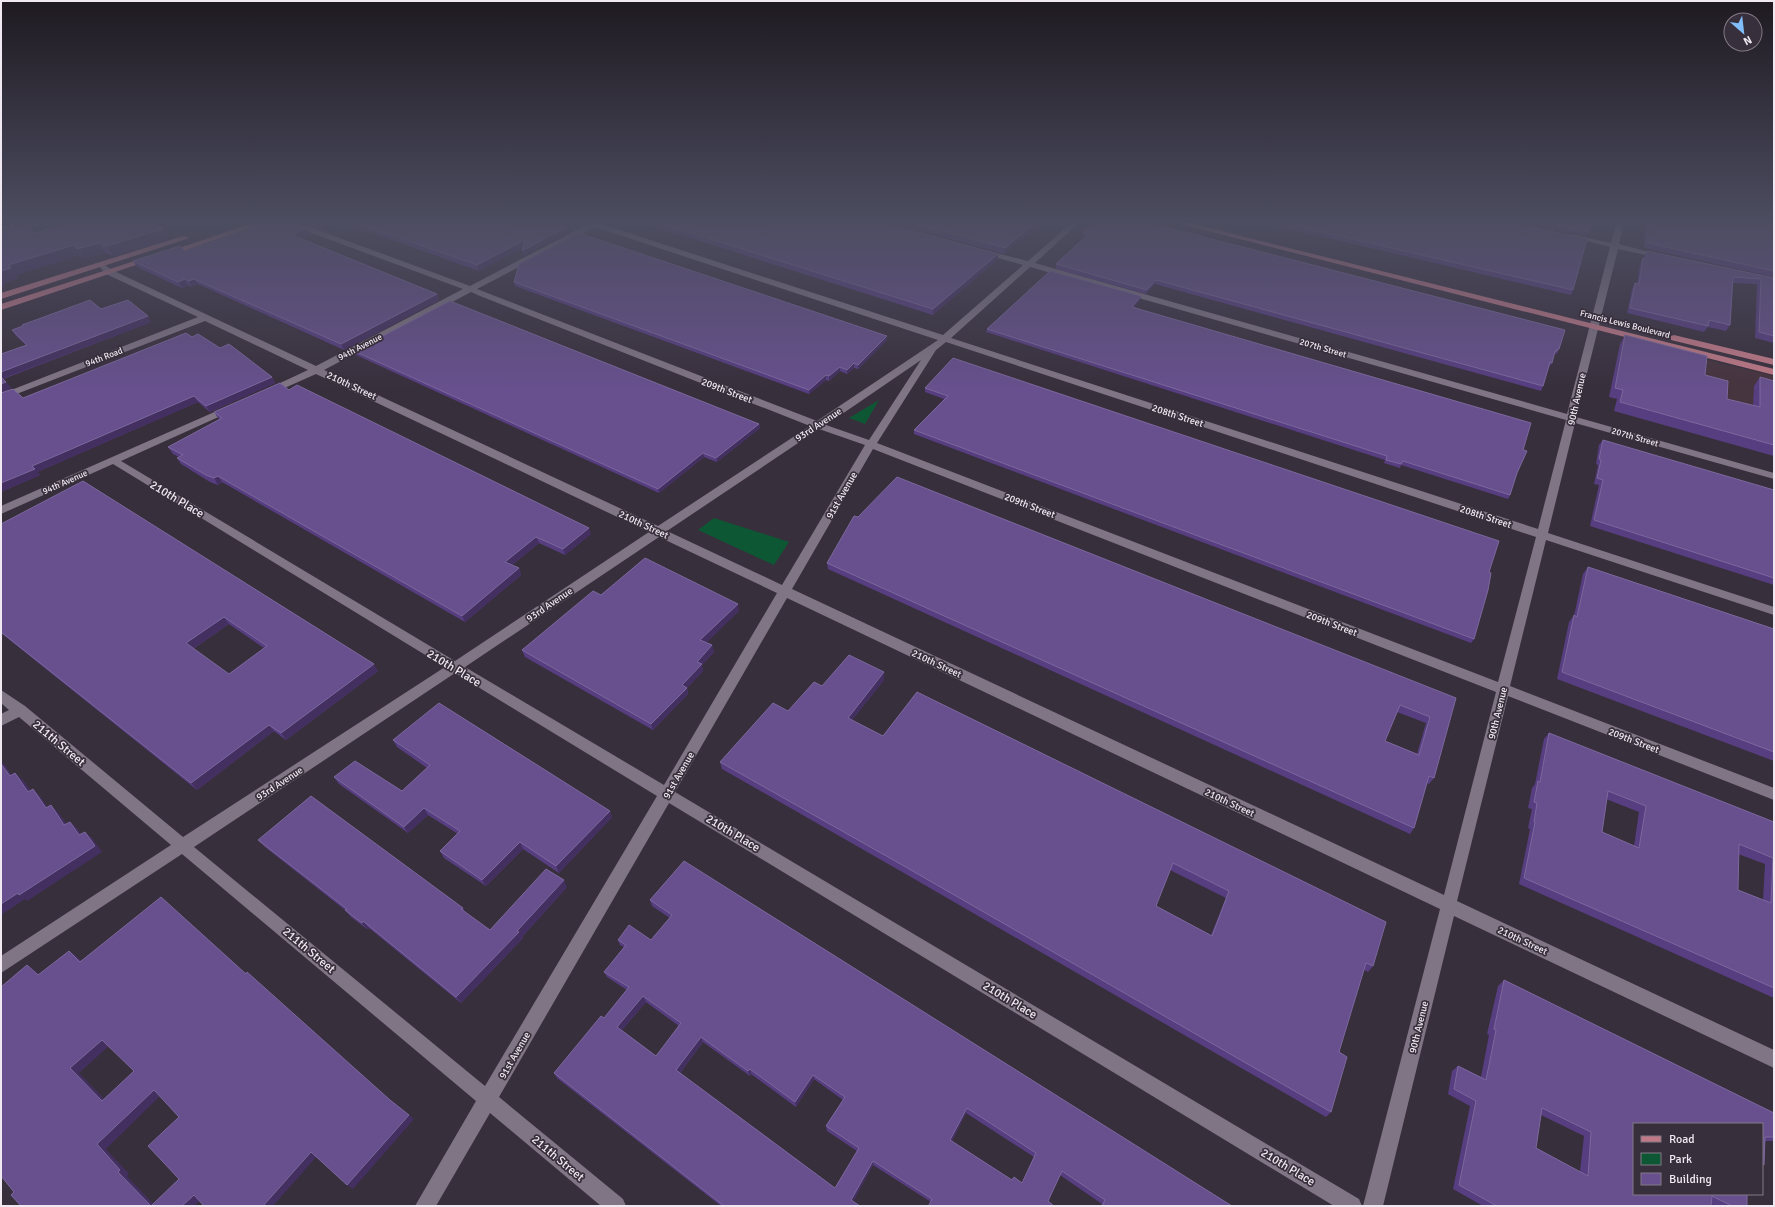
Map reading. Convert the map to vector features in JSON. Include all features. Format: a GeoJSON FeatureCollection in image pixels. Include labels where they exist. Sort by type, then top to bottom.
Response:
{"type":"FeatureCollection","features":[{"type":"Feature","properties":{"kind":"main road"},"geometry":{"type":"LineString","coordinates":[[1,296],[78,276]]}},
{"type":"Feature","properties":{"kind":"main road"},"geometry":{"type":"LineString","coordinates":[[1,307],[86,276]]}},
{"type":"Feature","properties":{"kind":"main road","name":"Francis Lewis Boulevard"},"geometry":{"type":"LineString","coordinates":[[1404,276],[1595,322],[1774,362]]}},
{"type":"Feature","properties":{"kind":"main road","name":"Francis Lewis Boulevard"},"geometry":{"type":"LineString","coordinates":[[1418,276],[1595,322],[1774,372]]}},
{"type":"Feature","properties":{"kind":"street","name":"210th Street"},"geometry":{"type":"LineString","coordinates":[[121,276],[1774,1059]]}},
{"type":"Feature","properties":{"kind":"street","name":"209th Street"},"geometry":{"type":"LineString","coordinates":[[438,276],[817,425],[871,444],[1774,794]]}},
{"type":"Feature","properties":{"kind":"street","name":"94th Avenue"},"geometry":{"type":"LineString","coordinates":[[259,395],[318,369],[496,276]]}},
{"type":"Feature","properties":{"kind":"street","name":"208th Street"},"geometry":{"type":"LineString","coordinates":[[752,276],[940,343],[1542,535],[1774,611]]}},
{"type":"Feature","properties":{"kind":"street","name":"93rd Avenue"},"geometry":{"type":"LineString","coordinates":[[1,965],[454,668],[940,343],[1015,276]]}},
{"type":"Feature","properties":{"kind":"street","name":"207th Street"},"geometry":{"type":"LineString","coordinates":[[1072,276],[1774,476]]}},
{"type":"Feature","properties":{"kind":"street","name":"90th Avenue"},"geometry":{"type":"LineString","coordinates":[[1373,1206],[1572,419],[1606,276]]}},
{"type":"Feature","properties":{"kind":"street","name":"94th Road"},"geometry":{"type":"LineString","coordinates":[[1,397],[206,317]]}},
{"type":"Feature","properties":{"kind":"street","name":"91st Avenue"},"geometry":{"type":"LineString","coordinates":[[426,1206],[871,444],[940,343]]}},
{"type":"Feature","properties":{"kind":"street","name":"94th Avenue"},"geometry":{"type":"LineString","coordinates":[[1,510],[237,405]]}},
{"type":"Feature","properties":{"kind":"street","name":"210th Place"},"geometry":{"type":"LineString","coordinates":[[113,460],[454,668],[667,793],[1352,1206]]}},
{"type":"Feature","properties":{"kind":"street","name":"211th Street"},"geometry":{"type":"LineString","coordinates":[[1,695],[616,1206]]}},
{"type":"Feature","properties":{"kind":"street"},"geometry":{"type":"LineString","coordinates":[[1,720],[20,710]]}},
{"type":"Feature","properties":{"kind":"shaded area"},"geometry":{"type":"Polygon","coordinates":[[[1704,359],[1774,376],[1774,421],[1698,401],[1704,359]]]}},
{"type":"Feature","properties":{"kind":"green space"},"geometry":{"type":"Polygon","coordinates":[[[879,400],[865,424],[849,418],[879,400]]]}},
{"type":"Feature","properties":{"kind":"green space"},"geometry":{"type":"Polygon","coordinates":[[[714,518],[789,542],[774,565],[698,530],[714,518]]]}},
{"type":"Feature","properties":{"kind":"building"},"geometry":{"type":"Polygon","coordinates":[[[166,276],[394,276],[437,294],[341,344],[194,279],[189,281],[185,279],[178,282],[166,276]]]}},
{"type":"Feature","properties":{"kind":"building"},"geometry":{"type":"Polygon","coordinates":[[[516,276],[709,276],[887,336],[858,365],[854,363],[847,370],[840,367],[829,376],[826,375],[809,390],[514,282],[516,276]]]}},
{"type":"Feature","properties":{"kind":"building"},"geometry":{"type":"Polygon","coordinates":[[[829,276],[972,276],[933,309],[829,276]]]}},
{"type":"Feature","properties":{"kind":"building"},"geometry":{"type":"Polygon","coordinates":[[[1044,276],[1069,276],[1141,296],[1132,307],[1531,423],[1523,450],[1527,451],[1517,473],[1510,495],[1403,461],[1401,464],[1386,460],[1387,456],[987,329],[1044,276]]]}},
{"type":"Feature","properties":{"kind":"building"},"geometry":{"type":"Polygon","coordinates":[[[1099,276],[1357,276],[1565,330],[1559,349],[1555,351],[1552,363],[1550,362],[1543,386],[1156,280],[1147,290],[1099,276]]]}},
{"type":"Feature","properties":{"kind":"building"},"geometry":{"type":"Polygon","coordinates":[[[1514,276],[1577,276],[1573,290],[1514,276]]]}},
{"type":"Feature","properties":{"kind":"building"},"geometry":{"type":"Polygon","coordinates":[[[1640,276],[1766,276],[1774,278],[1774,336],[1759,332],[1761,279],[1733,277],[1730,325],[1709,320],[1708,326],[1630,308],[1635,283],[1639,284],[1640,276]]]}},
{"type":"Feature","properties":{"kind":"building"},"geometry":{"type":"Polygon","coordinates":[[[90,300],[101,309],[128,300],[148,316],[1,372],[1,354],[27,345],[12,330],[90,300]]]}},
{"type":"Feature","properties":{"kind":"building"},"geometry":{"type":"Polygon","coordinates":[[[450,301],[759,424],[716,458],[703,453],[658,489],[354,351],[450,301]]]}},
{"type":"Feature","properties":{"kind":"building"},"geometry":{"type":"Polygon","coordinates":[[[186,333],[192,337],[198,334],[220,348],[229,344],[272,377],[206,406],[194,396],[32,466],[35,469],[1,483],[1,393],[13,389],[23,398],[186,333]]]}},
{"type":"Feature","properties":{"kind":"building"},"geometry":{"type":"Polygon","coordinates":[[[1625,335],[1707,356],[1705,375],[1728,381],[1727,399],[1760,407],[1760,377],[1774,381],[1774,445],[1620,402],[1623,390],[1615,388],[1625,335]]]}},
{"type":"Feature","properties":{"kind":"building"},"geometry":{"type":"Polygon","coordinates":[[[953,358],[1499,541],[1489,572],[1491,573],[1488,590],[1474,639],[914,430],[948,396],[925,388],[953,358]]]}},
{"type":"Feature","properties":{"kind":"building"},"geometry":{"type":"Polygon","coordinates":[[[1,377],[6,382],[1,384],[1,377]]]}},
{"type":"Feature","properties":{"kind":"building"},"geometry":{"type":"Polygon","coordinates":[[[280,383],[289,390],[297,385],[589,528],[563,549],[536,537],[505,562],[519,568],[462,616],[218,476],[214,478],[206,475],[177,458],[183,455],[168,447],[222,418],[214,412],[280,383]]]}},
{"type":"Feature","properties":{"kind":"building"},"geometry":{"type":"Polygon","coordinates":[[[1603,440],[1774,490],[1774,578],[1594,520],[1603,480],[1597,478],[1603,440]]]}},
{"type":"Feature","properties":{"kind":"building"},"geometry":{"type":"Polygon","coordinates":[[[897,477],[1456,698],[1434,778],[1429,776],[1414,828],[827,563],[854,516],[858,517],[897,477]],[[1400,705],[1385,741],[1419,755],[1430,717],[1400,705]]]}},
{"type":"Feature","properties":{"kind":"building"},"geometry":{"type":"Polygon","coordinates":[[[83,481],[374,664],[281,733],[269,725],[191,783],[1,632],[1,524],[83,481]],[[224,617],[186,643],[229,674],[267,646],[224,617]]]}},
{"type":"Feature","properties":{"kind":"building"},"geometry":{"type":"Polygon","coordinates":[[[645,558],[738,604],[700,640],[712,645],[697,662],[702,664],[682,685],[687,688],[651,724],[522,650],[593,591],[601,595],[645,558]]]}},
{"type":"Feature","properties":{"kind":"building"},"geometry":{"type":"Polygon","coordinates":[[[1588,567],[1774,629],[1774,752],[1562,672],[1574,615],[1577,617],[1588,567]]]}},
{"type":"Feature","properties":{"kind":"building"},"geometry":{"type":"Polygon","coordinates":[[[849,655],[884,672],[848,718],[883,736],[917,692],[1386,922],[1373,966],[1366,963],[1339,1052],[1347,1057],[1331,1112],[904,866],[720,762],[773,703],[788,711],[814,682],[822,686],[849,655]],[[1173,863],[1156,906],[1212,936],[1229,891],[1173,863]]]}},
{"type":"Feature","properties":{"kind":"building"},"geometry":{"type":"Polygon","coordinates":[[[439,703],[610,811],[556,866],[520,842],[482,880],[440,851],[460,831],[424,808],[404,827],[334,777],[355,761],[402,791],[430,765],[393,740],[439,703]]]}},
{"type":"Feature","properties":{"kind":"building"},"geometry":{"type":"Polygon","coordinates":[[[1549,733],[1774,822],[1774,988],[1524,878],[1535,822],[1537,803],[1534,802],[1538,781],[1540,782],[1549,733]],[[1608,791],[1602,832],[1639,848],[1646,806],[1608,791]],[[1739,844],[1738,890],[1771,903],[1773,858],[1739,844]]]}},
{"type":"Feature","properties":{"kind":"building"},"geometry":{"type":"Polygon","coordinates":[[[1,764],[10,776],[15,773],[28,792],[33,789],[46,808],[51,805],[64,825],[70,822],[79,835],[85,832],[95,846],[19,895],[18,893],[1,904],[1,764]]]}},
{"type":"Feature","properties":{"kind":"building"},"geometry":{"type":"Polygon","coordinates":[[[311,796],[463,908],[461,909],[490,930],[546,869],[564,880],[517,931],[519,932],[456,997],[363,921],[362,923],[345,910],[347,909],[258,840],[311,796]]]}},
{"type":"Feature","properties":{"kind":"building"},"geometry":{"type":"Polygon","coordinates":[[[684,861],[1232,1206],[1102,1206],[1105,1200],[1062,1171],[1048,1201],[1054,1206],[930,1206],[929,1205],[932,1199],[873,1161],[851,1200],[860,1206],[724,1206],[554,1073],[601,1016],[604,1018],[629,987],[604,972],[626,945],[618,940],[629,925],[651,940],[672,915],[650,900],[684,861]],[[643,996],[617,1027],[656,1056],[681,1023],[643,996]],[[701,1037],[676,1070],[835,1188],[859,1148],[826,1126],[845,1097],[813,1075],[795,1102],[750,1069],[748,1071],[701,1037]],[[967,1108],[950,1140],[1012,1180],[1014,1177],[1022,1183],[1036,1153],[967,1108]]]}},
{"type":"Feature","properties":{"kind":"building"},"geometry":{"type":"Polygon","coordinates":[[[161,897],[246,974],[247,972],[390,1100],[409,1115],[347,1185],[311,1152],[263,1206],[204,1206],[194,1195],[182,1206],[151,1206],[21,1206],[11,1195],[14,1192],[1,1176],[1,987],[27,965],[38,975],[69,951],[80,962],[161,897]],[[102,1040],[70,1068],[102,1101],[134,1071],[102,1040]],[[154,1090],[97,1144],[120,1170],[118,1172],[151,1206],[179,1179],[148,1146],[179,1117],[154,1090]]]}},
{"type":"Feature","properties":{"kind":"building"},"geometry":{"type":"Polygon","coordinates":[[[1504,980],[1774,1113],[1774,1137],[1765,1137],[1764,1165],[1763,1123],[1633,1123],[1633,1195],[1747,1195],[1747,1206],[1732,1206],[1712,1196],[1711,1206],[1497,1206],[1459,1185],[1476,1101],[1454,1089],[1458,1066],[1486,1080],[1496,1030],[1494,1029],[1504,980]],[[1542,1108],[1536,1148],[1588,1176],[1591,1132],[1542,1108]]]}}]}
